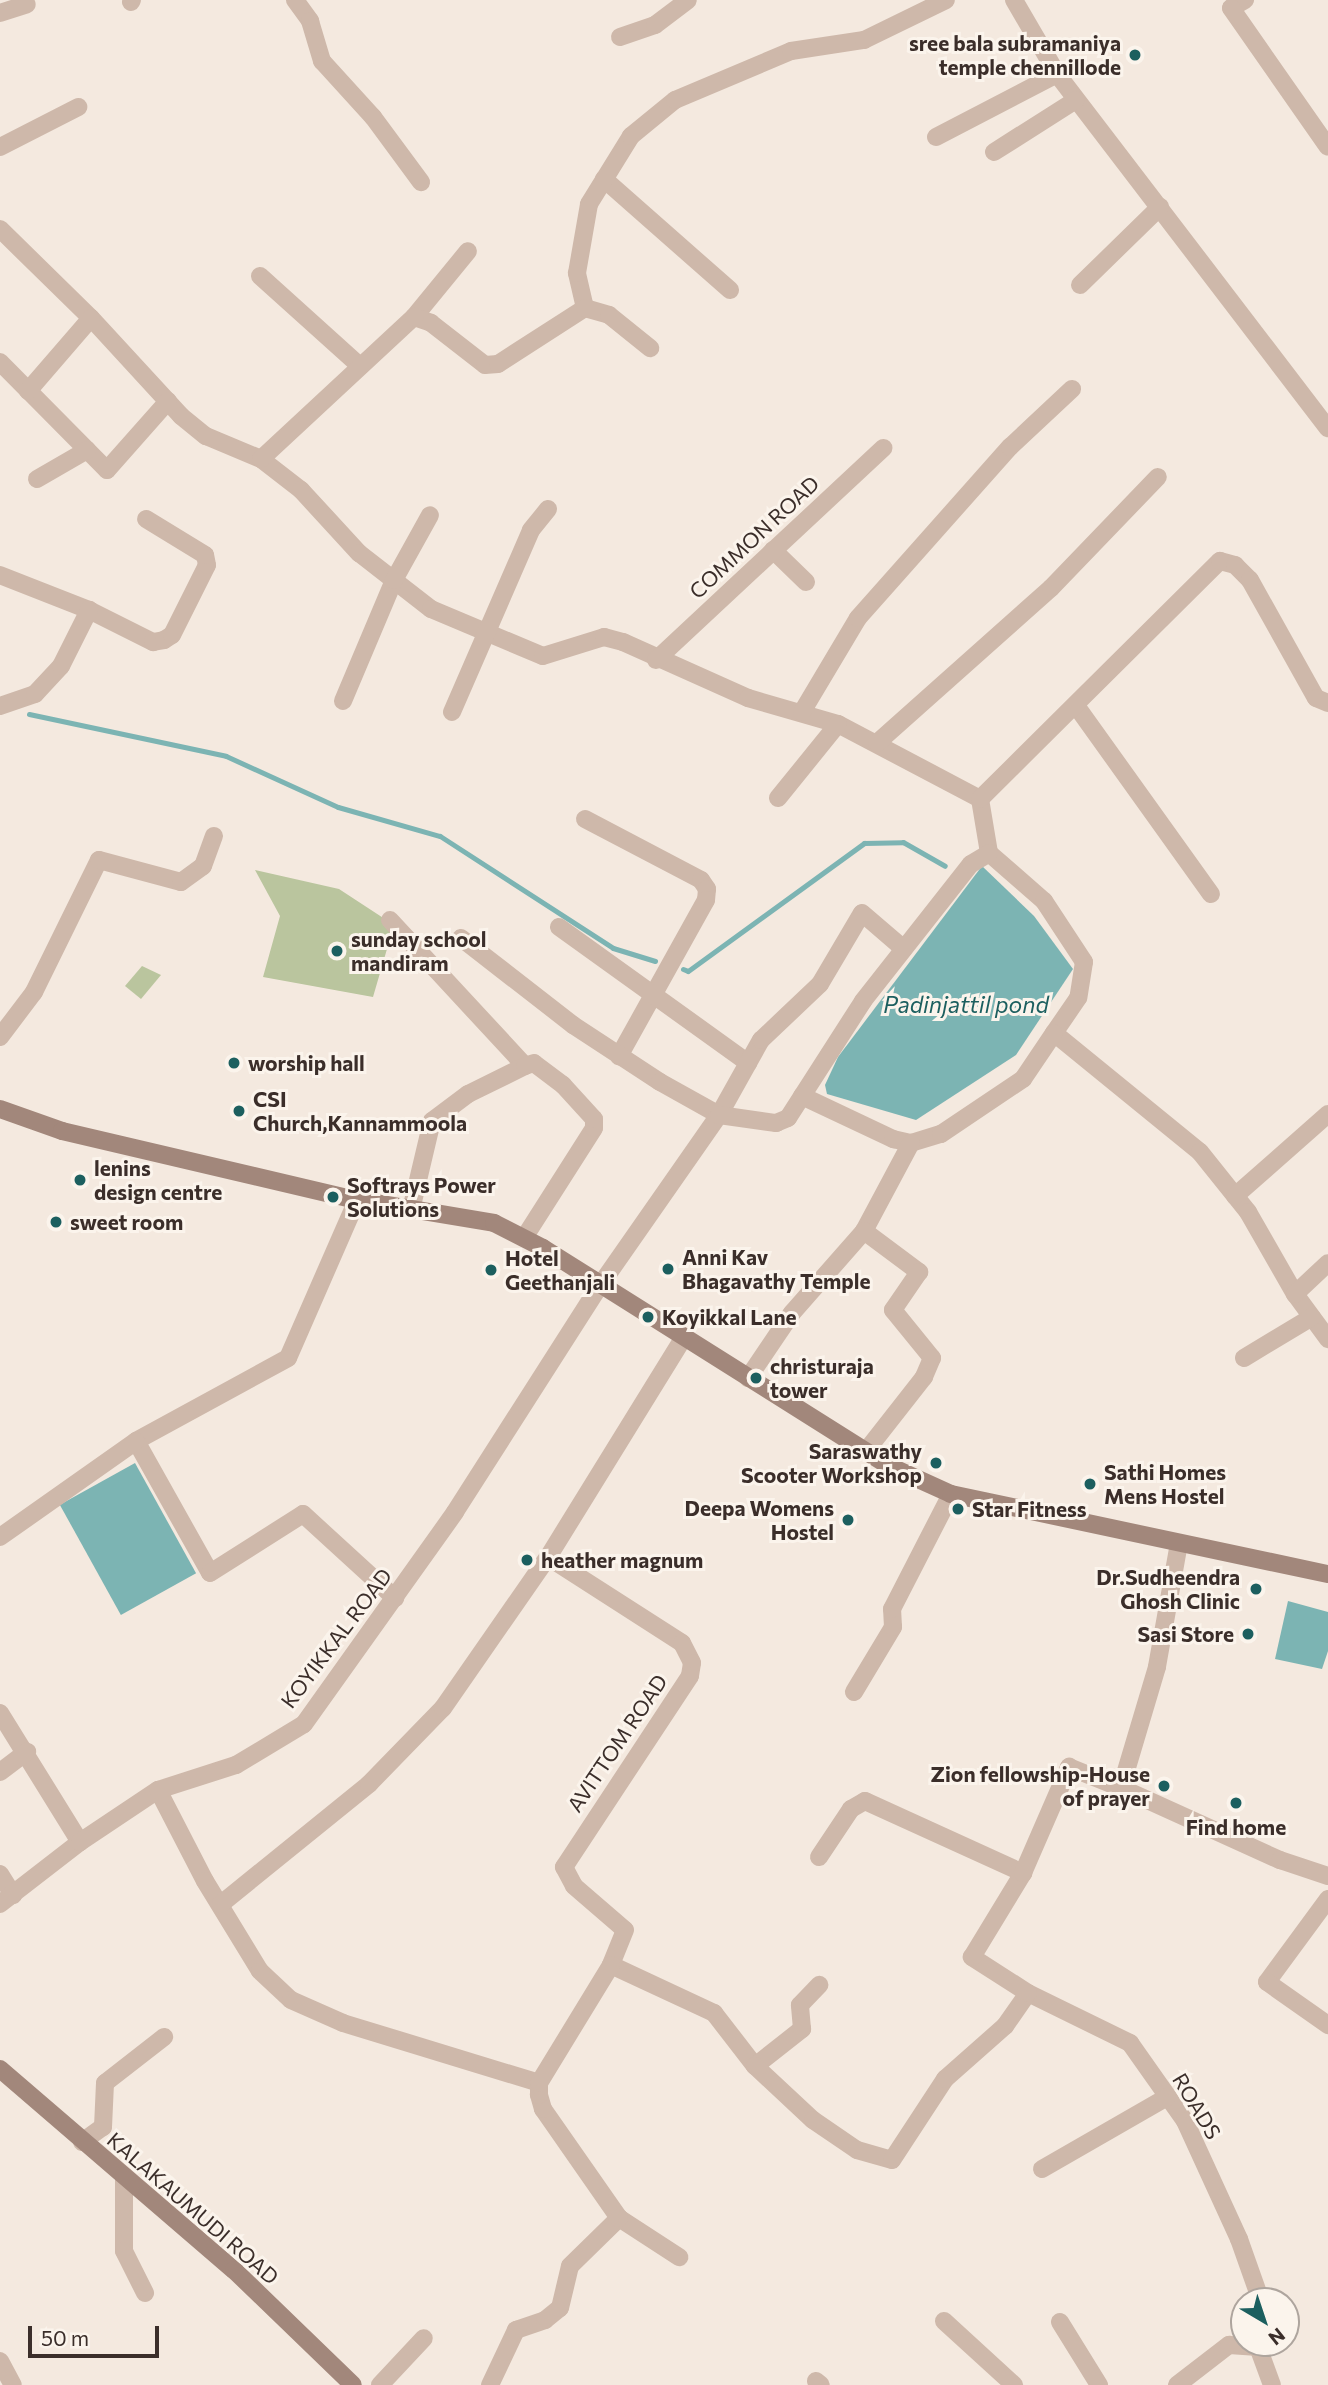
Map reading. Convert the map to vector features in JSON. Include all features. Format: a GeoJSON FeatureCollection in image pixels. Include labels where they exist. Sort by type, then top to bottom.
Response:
{"type":"FeatureCollection","features":[{"type":"Feature","properties":{"kind":"main road"},"geometry":{"type":"LineString","coordinates":[[0,1109],[62,1131],[357,1200],[494,1223],[601,1284],[866,1451],[951,1494],[1328,1574]]}},
{"type":"Feature","properties":{"kind":"main road","name":"KALAKAUMUDI ROAD"},"geometry":{"type":"LineString","coordinates":[[1,2071],[82,2143],[234,2270],[351,2384]]}},
{"type":"Feature","properties":{"kind":"street"},"geometry":{"type":"LineString","coordinates":[[295,0],[310,21],[322,61],[373,117],[421,182]]}},
{"type":"Feature","properties":{"kind":"street"},"geometry":{"type":"LineString","coordinates":[[620,37],[655,25],[688,0]]}},
{"type":"Feature","properties":{"kind":"street"},"geometry":{"type":"LineString","coordinates":[[585,308],[577,273],[589,204],[631,136],[675,100],[791,51],[864,40],[946,0]]}},
{"type":"Feature","properties":{"kind":"street"},"geometry":{"type":"LineString","coordinates":[[1014,0],[1057,74],[1076,100],[1328,428]]}},
{"type":"Feature","properties":{"kind":"street"},"geometry":{"type":"LineString","coordinates":[[1245,0],[1231,8],[1328,147]]}},
{"type":"Feature","properties":{"kind":"street"},"geometry":{"type":"LineString","coordinates":[[0,13],[27,4]]}},
{"type":"Feature","properties":{"kind":"street"},"geometry":{"type":"LineString","coordinates":[[936,137],[1057,74]]}},
{"type":"Feature","properties":{"kind":"street"},"geometry":{"type":"LineString","coordinates":[[995,152],[1076,100]]}},
{"type":"Feature","properties":{"kind":"street"},"geometry":{"type":"LineString","coordinates":[[0,147],[78,107]]}},
{"type":"Feature","properties":{"kind":"street"},"geometry":{"type":"LineString","coordinates":[[604,179],[730,290]]}},
{"type":"Feature","properties":{"kind":"street"},"geometry":{"type":"LineString","coordinates":[[1080,285],[1160,207]]}},
{"type":"Feature","properties":{"kind":"street"},"geometry":{"type":"LineString","coordinates":[[0,229],[91,318],[168,401],[206,436],[261,460],[300,490],[359,553],[431,609],[543,656],[604,637],[638,647],[656,660],[748,698],[838,724],[979,799]]}},
{"type":"Feature","properties":{"kind":"street"},"geometry":{"type":"LineString","coordinates":[[261,460],[414,317],[468,251]]}},
{"type":"Feature","properties":{"kind":"street"},"geometry":{"type":"LineString","coordinates":[[260,276],[360,366]]}},
{"type":"Feature","properties":{"kind":"street"},"geometry":{"type":"LineString","coordinates":[[414,317],[432,323],[485,365],[498,364],[585,308],[609,315],[650,348]]}},
{"type":"Feature","properties":{"kind":"street"},"geometry":{"type":"LineString","coordinates":[[28,391],[91,318]]}},
{"type":"Feature","properties":{"kind":"street"},"geometry":{"type":"LineString","coordinates":[[0,362],[107,470],[168,401]]}},
{"type":"Feature","properties":{"kind":"street"},"geometry":{"type":"LineString","coordinates":[[802,712],[858,618],[1010,447],[1072,389]]}},
{"type":"Feature","properties":{"kind":"street","name":"COMMON ROAD"},"geometry":{"type":"LineString","coordinates":[[656,660],[883,447]]}},
{"type":"Feature","properties":{"kind":"street"},"geometry":{"type":"LineString","coordinates":[[37,479],[87,450]]}},
{"type":"Feature","properties":{"kind":"street"},"geometry":{"type":"LineString","coordinates":[[877,743],[1051,588],[1158,477]]}},
{"type":"Feature","properties":{"kind":"street"},"geometry":{"type":"LineString","coordinates":[[452,712],[484,632],[531,530],[548,509]]}},
{"type":"Feature","properties":{"kind":"street"},"geometry":{"type":"LineString","coordinates":[[343,701],[394,580],[430,515]]}},
{"type":"Feature","properties":{"kind":"street"},"geometry":{"type":"LineString","coordinates":[[0,575],[89,610],[153,642],[172,635],[207,565],[205,555],[146,519]]}},
{"type":"Feature","properties":{"kind":"street"},"geometry":{"type":"LineString","coordinates":[[774,550],[806,582]]}},
{"type":"Feature","properties":{"kind":"street"},"geometry":{"type":"LineString","coordinates":[[979,799],[1077,707],[1220,561],[1235,565],[1250,580],[1316,698],[1328,703]]}},
{"type":"Feature","properties":{"kind":"street"},"geometry":{"type":"LineString","coordinates":[[0,706],[35,694],[61,666],[89,610]]}},
{"type":"Feature","properties":{"kind":"street"},"geometry":{"type":"LineString","coordinates":[[1077,707],[1210,894]]}},
{"type":"Feature","properties":{"kind":"street"},"geometry":{"type":"LineString","coordinates":[[778,798],[838,724]]}},
{"type":"Feature","properties":{"kind":"street"},"geometry":{"type":"LineString","coordinates":[[802,1096],[893,1139],[911,1143],[941,1134],[1023,1079],[1078,998],[1084,962],[1044,901],[989,853],[979,799]]}},
{"type":"Feature","properties":{"kind":"street"},"geometry":{"type":"LineString","coordinates":[[585,819],[701,880],[707,889],[706,900],[619,1056]]}},
{"type":"Feature","properties":{"kind":"street"},"geometry":{"type":"LineString","coordinates":[[0,1037],[34,992],[99,860],[181,882],[204,866],[214,836]]}},
{"type":"Feature","properties":{"kind":"street"},"geometry":{"type":"LineString","coordinates":[[461,938],[619,1056],[719,1115],[776,1123],[788,1118],[863,1001],[971,864],[989,853]]}},
{"type":"Feature","properties":{"kind":"street","name":"KOYIKKAL ROAD"},"geometry":{"type":"LineString","coordinates":[[6,1900],[80,1842],[158,1790],[236,1765],[304,1724],[456,1512],[601,1284],[719,1115],[761,1040],[820,984],[862,913],[904,949]]}},
{"type":"Feature","properties":{"kind":"street"},"geometry":{"type":"LineString","coordinates":[[390,920],[525,1066]]}},
{"type":"Feature","properties":{"kind":"street"},"geometry":{"type":"LineString","coordinates":[[559,927],[748,1063]]}},
{"type":"Feature","properties":{"kind":"street"},"geometry":{"type":"LineString","coordinates":[[1054,1033],[1200,1152],[1236,1196],[1295,1294],[1328,1339]]}},
{"type":"Feature","properties":{"kind":"street"},"geometry":{"type":"LineString","coordinates":[[411,1210],[432,1121],[468,1094],[534,1063],[563,1085],[594,1119],[594,1128],[524,1238]]}},
{"type":"Feature","properties":{"kind":"street"},"geometry":{"type":"LineString","coordinates":[[1236,1196],[1328,1114]]}},
{"type":"Feature","properties":{"kind":"street"},"geometry":{"type":"LineString","coordinates":[[748,1378],[792,1313],[864,1231],[911,1143]]}},
{"type":"Feature","properties":{"kind":"street"},"geometry":{"type":"LineString","coordinates":[[0,1537],[136,1441],[288,1358],[357,1200]]}},
{"type":"Feature","properties":{"kind":"street"},"geometry":{"type":"LineString","coordinates":[[864,1231],[919,1272],[892,1310],[932,1358],[925,1377],[866,1451]]}},
{"type":"Feature","properties":{"kind":"street"},"geometry":{"type":"LineString","coordinates":[[1295,1294],[1328,1263]]}},
{"type":"Feature","properties":{"kind":"street"},"geometry":{"type":"LineString","coordinates":[[1244,1358],[1312,1317]]}},
{"type":"Feature","properties":{"kind":"street"},"geometry":{"type":"LineString","coordinates":[[221,1904],[369,1784],[443,1709],[548,1557],[684,1337]]}},
{"type":"Feature","properties":{"kind":"street"},"geometry":{"type":"LineString","coordinates":[[136,1441],[210,1573],[303,1514],[395,1598]]}},
{"type":"Feature","properties":{"kind":"street"},"geometry":{"type":"LineString","coordinates":[[854,1692],[892,1627],[892,1609],[951,1494]]}},
{"type":"Feature","properties":{"kind":"street"},"geometry":{"type":"LineString","coordinates":[[1121,1788],[1157,1667],[1180,1543]]}},
{"type":"Feature","properties":{"kind":"street","name":"AVITTOM ROAD"},"geometry":{"type":"LineString","coordinates":[[548,1557],[682,1643],[692,1662],[690,1676],[564,1867],[574,1886],[625,1930],[611,1965]]}},
{"type":"Feature","properties":{"kind":"street"},"geometry":{"type":"LineString","coordinates":[[0,1713],[27,1752],[80,1842]]}},
{"type":"Feature","properties":{"kind":"street"},"geometry":{"type":"LineString","coordinates":[[0,1772],[27,1752]]}},
{"type":"Feature","properties":{"kind":"street"},"geometry":{"type":"LineString","coordinates":[[819,1857],[851,1809],[865,1801],[1023,1873],[1069,1767],[1280,1860],[1328,1876]]}},
{"type":"Feature","properties":{"kind":"street"},"geometry":{"type":"LineString","coordinates":[[158,1790],[261,1971],[290,2000],[343,2023],[538,2083]]}},
{"type":"Feature","properties":{"kind":"street","name":"ROADS"},"geometry":{"type":"LineString","coordinates":[[1023,1873],[972,1957],[1028,1993],[1123,2038],[1185,2121],[1239,2239],[1256,2287]]}},
{"type":"Feature","properties":{"kind":"street"},"geometry":{"type":"LineString","coordinates":[[0,1874],[6,1900]]}},
{"type":"Feature","properties":{"kind":"street"},"geometry":{"type":"LineString","coordinates":[[1328,1899],[1267,1982],[1328,2025]]}},
{"type":"Feature","properties":{"kind":"street"},"geometry":{"type":"LineString","coordinates":[[679,2257],[618,2218],[543,2109],[538,2083],[611,1965],[714,2012],[755,2066],[824,2128],[857,2150],[892,2160],[945,2079],[1005,2026],[1028,1993]]}},
{"type":"Feature","properties":{"kind":"street"},"geometry":{"type":"LineString","coordinates":[[755,2066],[802,2029],[800,2005],[819,1985]]}},
{"type":"Feature","properties":{"kind":"street"},"geometry":{"type":"LineString","coordinates":[[82,2143],[103,2127],[106,2082],[164,2037]]}},
{"type":"Feature","properties":{"kind":"street"},"geometry":{"type":"LineString","coordinates":[[1042,2169],[1167,2097]]}},
{"type":"Feature","properties":{"kind":"street"},"geometry":{"type":"LineString","coordinates":[[124,2176],[124,2251],[145,2293]]}},
{"type":"Feature","properties":{"kind":"street"},"geometry":{"type":"LineString","coordinates":[[490,2385],[516,2330],[545,2320],[560,2308],[570,2266],[618,2218]]}},
{"type":"Feature","properties":{"kind":"street"},"geometry":{"type":"LineString","coordinates":[[944,2321],[1014,2385]]}},
{"type":"Feature","properties":{"kind":"street"},"geometry":{"type":"LineString","coordinates":[[1060,2322],[1099,2385]]}},
{"type":"Feature","properties":{"kind":"street"},"geometry":{"type":"LineString","coordinates":[[380,2385],[424,2338]]}},
{"type":"Feature","properties":{"kind":"street"},"geometry":{"type":"LineString","coordinates":[[1177,2385],[1230,2346]]}},
{"type":"Feature","properties":{"kind":"street"},"geometry":{"type":"LineString","coordinates":[[1263,2357],[1272,2385]]}},
{"type":"Feature","properties":{"kind":"street"},"geometry":{"type":"LineString","coordinates":[[0,2361],[13,2385]]}},
{"type":"Feature","properties":{"kind":"green space"},"geometry":{"type":"Polygon","coordinates":[[[255,870],[339,889],[394,925],[373,997],[263,977],[280,916],[255,870]]]}},
{"type":"Feature","properties":{"kind":"green space"},"geometry":{"type":"Polygon","coordinates":[[[142,966],[161,975],[141,999],[125,986],[142,966]]]}},
{"type":"Feature","properties":{"kind":"water","name":"Padinjattil pond"},"geometry":{"type":"Polygon","coordinates":[[[982,866],[1034,916],[1073,969],[1016,1055],[916,1120],[827,1094],[825,1085],[838,1057],[982,866]]]}},
{"type":"Feature","properties":{"kind":"water"},"geometry":{"type":"Polygon","coordinates":[[[135,1463],[196,1573],[121,1615],[60,1505],[135,1463]]]}},
{"type":"Feature","properties":{"kind":"water"},"geometry":{"type":"Polygon","coordinates":[[[1288,1601],[1328,1612],[1328,1651],[1322,1669],[1275,1659],[1288,1601]]]}},
{"type":"Feature","properties":{"kind":"waterway"},"geometry":{"type":"LineString","coordinates":[[29,714],[226,756],[338,807],[440,836],[613,948],[655,961]]}},
{"type":"Feature","properties":{"kind":"waterway"},"geometry":{"type":"LineString","coordinates":[[683,969],[688,971],[864,843],[903,842],[945,866]]}},
{"type":"Feature","properties":{"kind":"place","name":"sree bala subramaniya temple chennillode"},"geometry":{"type":"Point","coordinates":[1135,55]}},
{"type":"Feature","properties":{"kind":"place","name":"sunday school mandiram"},"geometry":{"type":"Point","coordinates":[337,951]}},
{"type":"Feature","properties":{"kind":"place","name":"worship hall"},"geometry":{"type":"Point","coordinates":[234,1063]}},
{"type":"Feature","properties":{"kind":"place","name":"CSI Church,Kannammoola"},"geometry":{"type":"Point","coordinates":[239,1111]}},
{"type":"Feature","properties":{"kind":"place","name":"lenins design centre"},"geometry":{"type":"Point","coordinates":[80,1180]}},
{"type":"Feature","properties":{"kind":"place","name":"Softrays Power Solutions"},"geometry":{"type":"Point","coordinates":[333,1197]}},
{"type":"Feature","properties":{"kind":"place","name":"sweet room"},"geometry":{"type":"Point","coordinates":[56,1222]}},
{"type":"Feature","properties":{"kind":"place","name":"Anni Kav Bhagavathy Temple"},"geometry":{"type":"Point","coordinates":[668,1269]}},
{"type":"Feature","properties":{"kind":"place","name":"Hotel Geethanjali"},"geometry":{"type":"Point","coordinates":[491,1270]}},
{"type":"Feature","properties":{"kind":"place","name":"Koyikkal Lane"},"geometry":{"type":"Point","coordinates":[648,1317]}},
{"type":"Feature","properties":{"kind":"place","name":"christuraja tower"},"geometry":{"type":"Point","coordinates":[756,1378]}},
{"type":"Feature","properties":{"kind":"place","name":"Saraswathy Scooter Workshop"},"geometry":{"type":"Point","coordinates":[936,1463]}},
{"type":"Feature","properties":{"kind":"place","name":"Sathi Homes Mens Hostel"},"geometry":{"type":"Point","coordinates":[1090,1484]}},
{"type":"Feature","properties":{"kind":"place","name":"Star Fitness"},"geometry":{"type":"Point","coordinates":[958,1509]}},
{"type":"Feature","properties":{"kind":"place","name":"Deepa Womens Hostel"},"geometry":{"type":"Point","coordinates":[848,1520]}},
{"type":"Feature","properties":{"kind":"place","name":"heather magnum"},"geometry":{"type":"Point","coordinates":[527,1560]}},
{"type":"Feature","properties":{"kind":"place","name":"Dr.Sudheendra Ghosh Clinic"},"geometry":{"type":"Point","coordinates":[1256,1589]}},
{"type":"Feature","properties":{"kind":"place","name":"Sasi Store"},"geometry":{"type":"Point","coordinates":[1248,1634]}},
{"type":"Feature","properties":{"kind":"place","name":"Zion fellowship-House of prayer"},"geometry":{"type":"Point","coordinates":[1164,1786]}},
{"type":"Feature","properties":{"kind":"place","name":"Find home"},"geometry":{"type":"Point","coordinates":[1236,1803]}}]}
